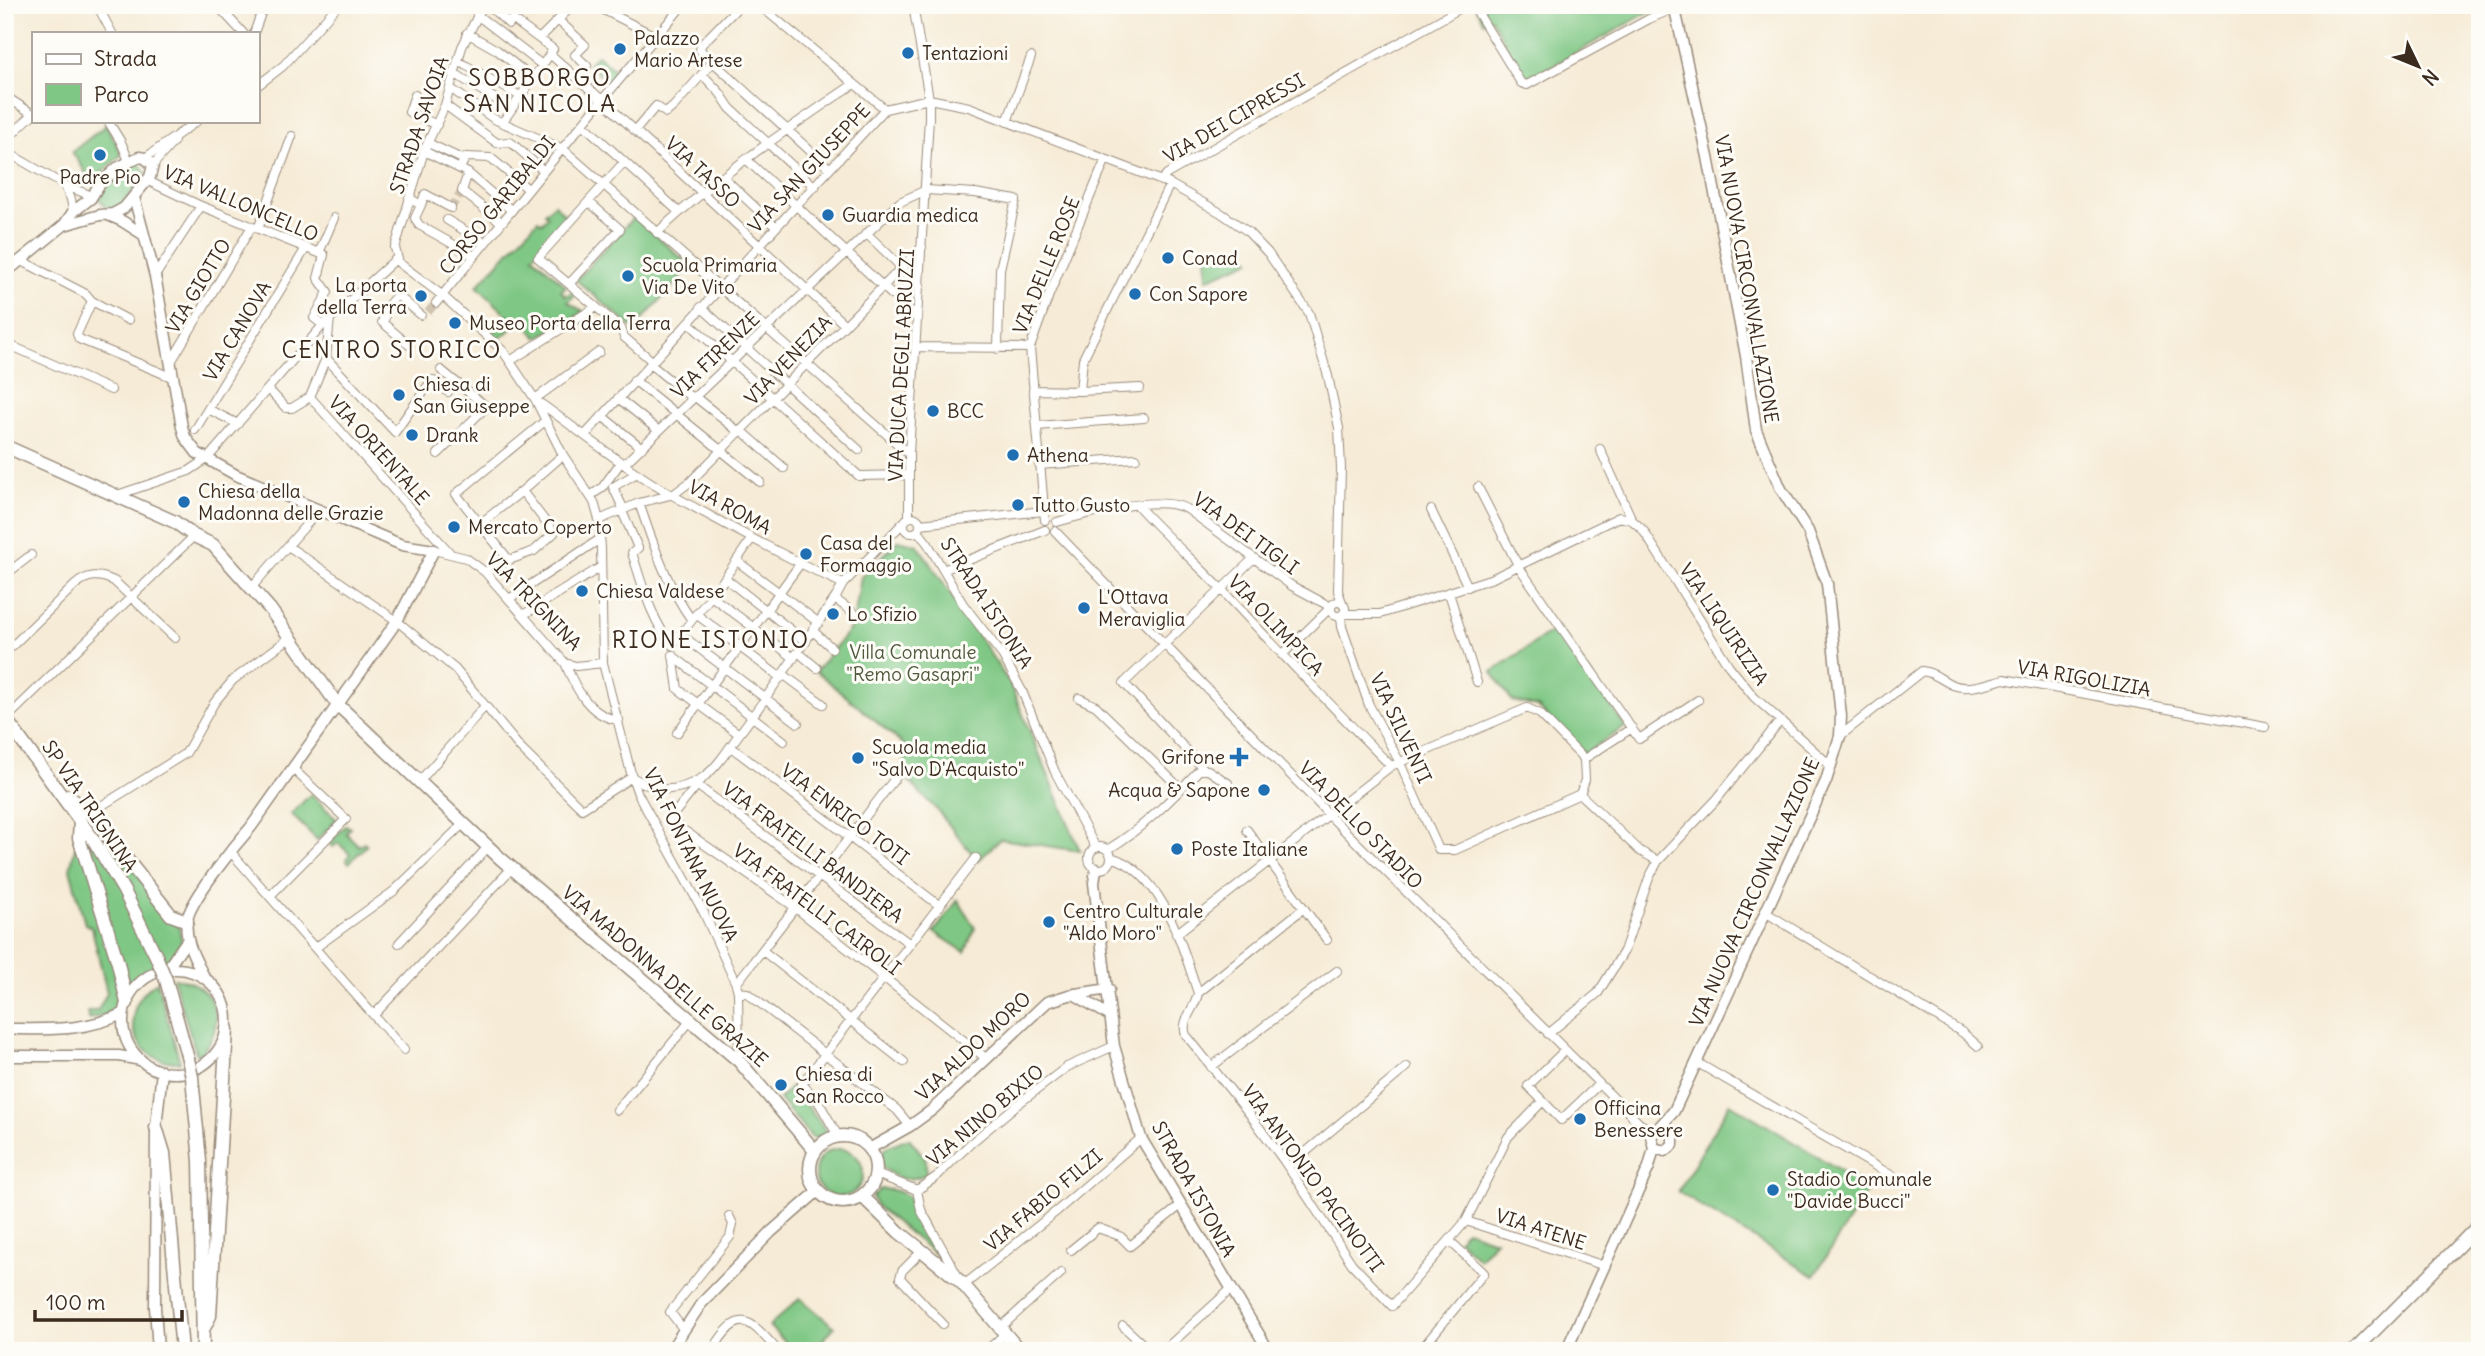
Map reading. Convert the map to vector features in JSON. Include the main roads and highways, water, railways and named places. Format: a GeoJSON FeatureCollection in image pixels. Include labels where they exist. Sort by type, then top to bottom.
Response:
{"type":"FeatureCollection","features":[{"type":"Feature","properties":{"kind":"main road","name":"VIA MADONNA DELLE GRAZIE"},"geometry":{"type":"LineString","coordinates":[[5,446],[175,522],[194,536],[213,545],[291,637],[337,704],[488,847],[739,1061],[815,1151]]}},
{"type":"Feature","properties":{"kind":"main road","name":"SP VIA TRIGNINA"},"geometry":{"type":"LineString","coordinates":[[6,719],[59,789],[85,816],[166,975],[192,1077],[200,1161],[203,1330]]}},
{"type":"Feature","properties":{"kind":"main road"},"geometry":{"type":"LineString","coordinates":[[85,816],[171,915],[187,921]]}},
{"type":"Feature","properties":{"kind":"main road"},"geometry":{"type":"LineString","coordinates":[[85,816],[79,838],[118,962],[125,1008]]}},
{"type":"Feature","properties":{"kind":"main road"},"geometry":{"type":"LineString","coordinates":[[203,1351],[203,1330],[210,1316],[227,1029]]}},
{"type":"Feature","properties":{"kind":"main road"},"geometry":{"type":"LineString","coordinates":[[156,1127],[164,1153],[182,1351]]}},
{"type":"Feature","properties":{"kind":"main road"},"geometry":{"type":"LineString","coordinates":[[829,1138],[856,1138],[869,1149],[876,1165],[876,1174],[868,1190],[853,1201],[834,1201],[818,1191],[809,1171],[815,1151],[829,1138]]}},
{"type":"Feature","properties":{"kind":"main road"},"geometry":{"type":"LineString","coordinates":[[862,1196],[922,1251],[962,1283],[1020,1351]]}},
{"type":"Feature","properties":{"kind":"main road"},"geometry":{"type":"LineString","coordinates":[[2354,1351],[2480,1224]]}},
{"type":"Feature","properties":{"kind":"tunnel"},"geometry":{"type":"LineString","coordinates":[[451,208],[462,191]]}},
{"type":"Feature","properties":{"kind":"tunnel"},"geometry":{"type":"LineString","coordinates":[[428,312],[436,303]]}},
{"type":"Feature","properties":{"kind":"place","name":"Palazzo Mario Artese"},"geometry":{"type":"Point","coordinates":[620,49]}},
{"type":"Feature","properties":{"kind":"place","name":"Tentazioni"},"geometry":{"type":"Point","coordinates":[908,53]}},
{"type":"Feature","properties":{"kind":"place","name":"Padre Pio"},"geometry":{"type":"Point","coordinates":[100,155]}},
{"type":"Feature","properties":{"kind":"place","name":"Guardia medica"},"geometry":{"type":"Point","coordinates":[828,215]}},
{"type":"Feature","properties":{"kind":"place","name":"Conad"},"geometry":{"type":"Point","coordinates":[1168,258]}},
{"type":"Feature","properties":{"kind":"place","name":"Scuola Primaria Via De Vito"},"geometry":{"type":"Point","coordinates":[628,276]}},
{"type":"Feature","properties":{"kind":"place","name":"Con Sapore"},"geometry":{"type":"Point","coordinates":[1135,294]}},
{"type":"Feature","properties":{"kind":"place","name":"La porta della Terra"},"geometry":{"type":"Point","coordinates":[421,296]}},
{"type":"Feature","properties":{"kind":"place","name":"Museo Porta della Terra"},"geometry":{"type":"Point","coordinates":[455,323]}},
{"type":"Feature","properties":{"kind":"place","name":"Chiesa di San Giuseppe"},"geometry":{"type":"Point","coordinates":[399,395]}},
{"type":"Feature","properties":{"kind":"place","name":"BCC"},"geometry":{"type":"Point","coordinates":[933,411]}},
{"type":"Feature","properties":{"kind":"place","name":"Drank"},"geometry":{"type":"Point","coordinates":[412,435]}},
{"type":"Feature","properties":{"kind":"place","name":"Athena"},"geometry":{"type":"Point","coordinates":[1013,455]}},
{"type":"Feature","properties":{"kind":"place","name":"Chiesa della Madonna delle Grazie"},"geometry":{"type":"Point","coordinates":[184,502]}},
{"type":"Feature","properties":{"kind":"place","name":"Tutto Gusto"},"geometry":{"type":"Point","coordinates":[1018,505]}},
{"type":"Feature","properties":{"kind":"place","name":"Mercato Coperto"},"geometry":{"type":"Point","coordinates":[454,527]}},
{"type":"Feature","properties":{"kind":"place","name":"Casa del Formaggio"},"geometry":{"type":"Point","coordinates":[806,554]}},
{"type":"Feature","properties":{"kind":"place","name":"Chiesa Valdese"},"geometry":{"type":"Point","coordinates":[582,591]}},
{"type":"Feature","properties":{"kind":"place","name":"L'Ottava Meraviglia"},"geometry":{"type":"Point","coordinates":[1084,608]}},
{"type":"Feature","properties":{"kind":"place","name":"Lo Sfizio"},"geometry":{"type":"Point","coordinates":[833,614]}},
{"type":"Feature","properties":{"kind":"place","name":"Grifone"},"geometry":{"type":"Point","coordinates":[1239,757]}},
{"type":"Feature","properties":{"kind":"place","name":"Scuola media \"Salvo D'Acquisto\""},"geometry":{"type":"Point","coordinates":[858,758]}},
{"type":"Feature","properties":{"kind":"place","name":"Acqua & Sapone"},"geometry":{"type":"Point","coordinates":[1264,790]}},
{"type":"Feature","properties":{"kind":"place","name":"Poste Italiane"},"geometry":{"type":"Point","coordinates":[1177,849]}},
{"type":"Feature","properties":{"kind":"place","name":"Centro Culturale \"Aldo Moro\""},"geometry":{"type":"Point","coordinates":[1049,922]}},
{"type":"Feature","properties":{"kind":"place","name":"Chiesa di San Rocco"},"geometry":{"type":"Point","coordinates":[781,1085]}},
{"type":"Feature","properties":{"kind":"place","name":"Officina Benessere"},"geometry":{"type":"Point","coordinates":[1580,1119]}},
{"type":"Feature","properties":{"kind":"place","name":"Stadio Comunale \"Davide Bucci\""},"geometry":{"type":"Point","coordinates":[1773,1190]}},
{"type":"Feature","properties":{"kind":"district","name":"SOBBORGO SAN NICOLA"},"geometry":{"type":"Point","coordinates":[540,91]}},
{"type":"Feature","properties":{"kind":"district","name":"CENTRO STORICO"},"geometry":{"type":"Point","coordinates":[392,350]}},
{"type":"Feature","properties":{"kind":"district","name":"RIONE ISTONIO"},"geometry":{"type":"Point","coordinates":[711,640]}},
{"type":"Feature","properties":{"kind":"park label","name":"Villa Comunale \"Remo Gasapri\""},"geometry":{"type":"Point","coordinates":[913,663]}}]}
